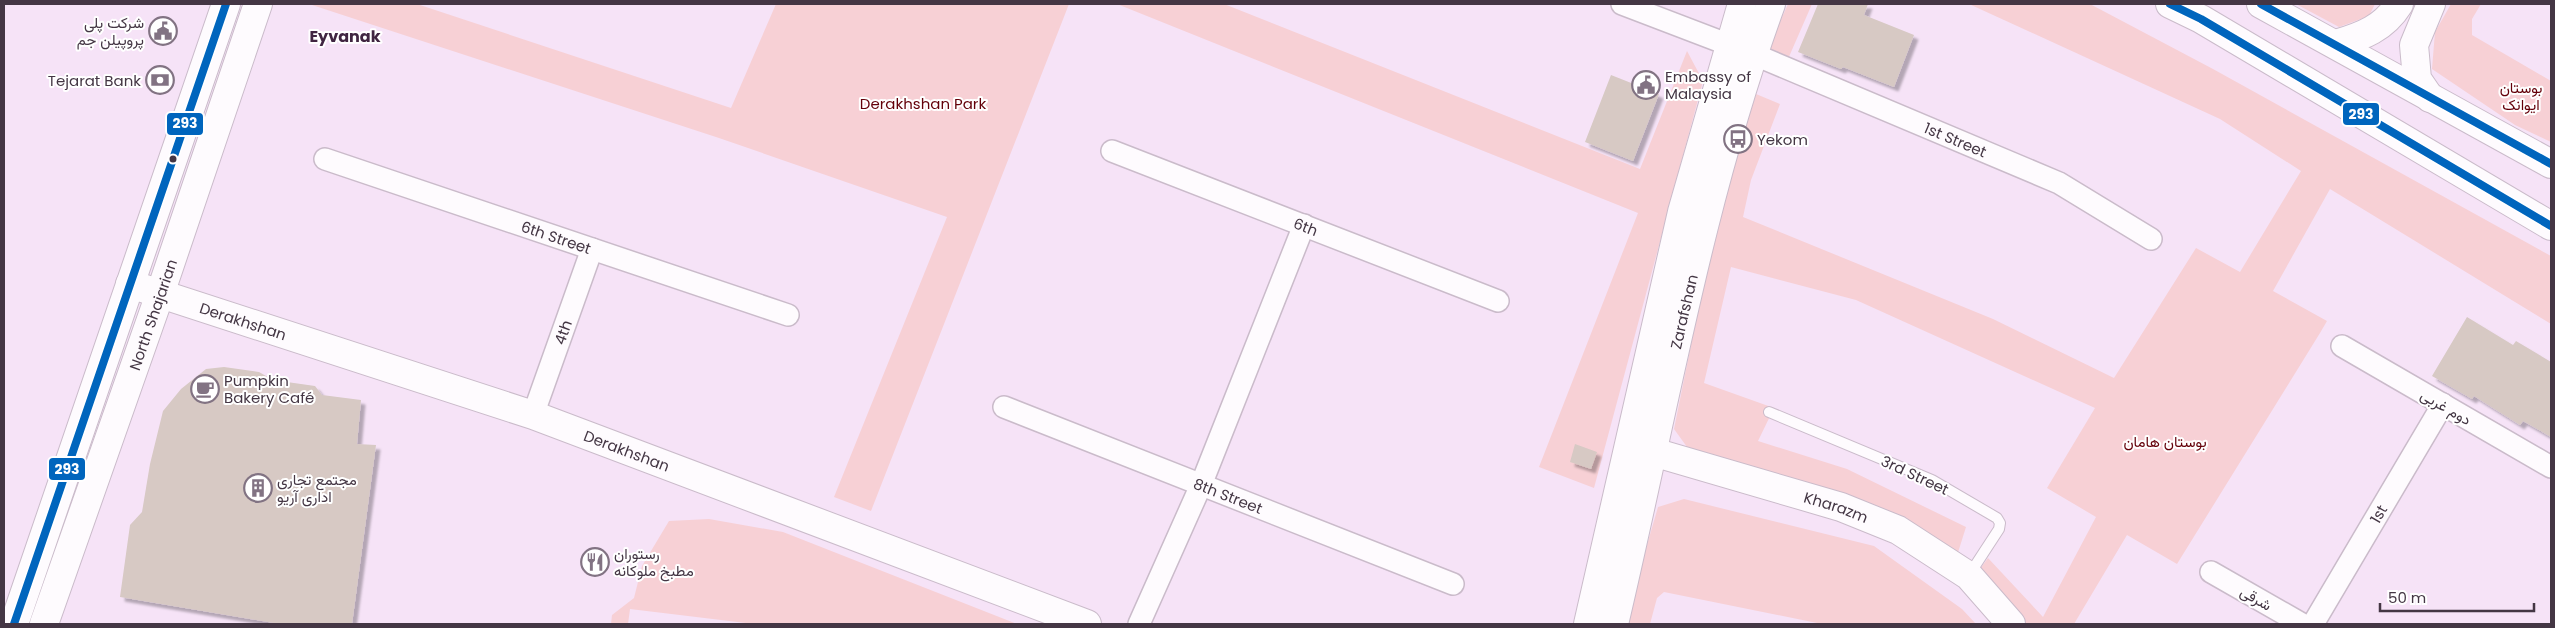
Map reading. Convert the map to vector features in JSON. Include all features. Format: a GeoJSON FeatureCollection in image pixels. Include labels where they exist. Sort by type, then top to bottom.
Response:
{"type":"FeatureCollection","features":[{"type":"Feature","properties":{"kind":"street","name":"North Shajarian"},"geometry":{"type":"LineString","coordinates":[[14,624],[226,4]]}},
{"type":"Feature","properties":{"kind":"street","name":"North Shajarian"},"geometry":{"type":"LineString","coordinates":[[44,624],[160,294],[258,4]]}},
{"type":"Feature","properties":{"kind":"street","name":"1st Street"},"geometry":{"type":"LineString","coordinates":[[1622,4],[1741,50],[2059,183],[2151,239]]}},
{"type":"Feature","properties":{"kind":"street","name":"Zarafshan"},"geometry":{"type":"LineString","coordinates":[[1741,50],[1742,4]]}},
{"type":"Feature","properties":{"kind":"street","name":"Zarafshan"},"geometry":{"type":"LineString","coordinates":[[1614,624],[1682,212],[1741,50],[1772,4]]}},
{"type":"Feature","properties":{"kind":"street"},"geometry":{"type":"LineString","coordinates":[[2170,4],[2201,19],[2551,226]]}},
{"type":"Feature","properties":{"kind":"street"},"geometry":{"type":"LineString","coordinates":[[2261,4],[2551,164]]}},
{"type":"Feature","properties":{"kind":"street"},"geometry":{"type":"LineString","coordinates":[[2336,44],[2363,35],[2381,26],[2399,4]]}},
{"type":"Feature","properties":{"kind":"street"},"geometry":{"type":"LineString","coordinates":[[2430,98],[2417,79],[2414,45],[2431,4]]}},
{"type":"Feature","properties":{"kind":"street","name":"6th"},"geometry":{"type":"LineString","coordinates":[[1112,151],[1498,301]]}},
{"type":"Feature","properties":{"kind":"street","name":"6th Street"},"geometry":{"type":"LineString","coordinates":[[325,159],[788,315]]}},
{"type":"Feature","properties":{"kind":"street"},"geometry":{"type":"LineString","coordinates":[[1139,624],[1201,485],[1304,225]]}},
{"type":"Feature","properties":{"kind":"street","name":"4th"},"geometry":{"type":"LineString","coordinates":[[533,416],[592,249]]}},
{"type":"Feature","properties":{"kind":"street","name":"Derakhshan"},"geometry":{"type":"LineString","coordinates":[[130,284],[533,416],[1087,624]]}},
{"type":"Feature","properties":{"kind":"street","name":"دوم غربی"},"geometry":{"type":"LineString","coordinates":[[2342,346],[2551,468]]}},
{"type":"Feature","properties":{"kind":"street","name":"1st"},"geometry":{"type":"LineString","coordinates":[[2313,624],[2442,404]]}},
{"type":"Feature","properties":{"kind":"street","name":"8th Street"},"geometry":{"type":"LineString","coordinates":[[1004,407],[1453,584]]}},
{"type":"Feature","properties":{"kind":"street","name":"Zarafshan"},"geometry":{"type":"LineString","coordinates":[[1588,624],[1642,449]]}},
{"type":"Feature","properties":{"kind":"street","name":"Kharazm"},"geometry":{"type":"LineString","coordinates":[[1642,449],[1841,507],[1898,530],[1969,576],[2011,624]]}},
{"type":"Feature","properties":{"kind":"street","name":"شرقی"},"geometry":{"type":"LineString","coordinates":[[2211,572],[2302,624]]}},
{"type":"Feature","properties":{"kind":"lane","name":"3rd Street"},"geometry":{"type":"LineString","coordinates":[[1768,412],[1932,480],[1997,518],[1999,529],[1969,576]]}},
{"type":"Feature","properties":{"kind":"green space","name":"Derakhshan Park"},"geometry":{"type":"Polygon","coordinates":[[[309,4],[417,4],[731,108],[776,4],[1069,4],[871,511],[834,497],[947,217],[719,138],[309,4]]]}},
{"type":"Feature","properties":{"kind":"green space"},"geometry":{"type":"Polygon","coordinates":[[[1117,4],[1224,4],[1640,169],[1687,51],[1703,81],[1594,488],[1539,467],[1638,213],[1117,4]]]}},
{"type":"Feature","properties":{"kind":"green space"},"geometry":{"type":"Polygon","coordinates":[[[1788,4],[1812,4],[1788,59],[1768,49],[1788,4]]]}},
{"type":"Feature","properties":{"kind":"green space","name":"بوستان هامان"},"geometry":{"type":"Polygon","coordinates":[[[1969,4],[2090,4],[2213,69],[2551,256],[2551,324],[2330,189],[2273,291],[2327,321],[2320,333],[2177,564],[2127,535],[2074,624],[2014,624],[1977,573],[1988,558],[2043,617],[2096,517],[2047,488],[2095,408],[1856,300],[1731,267],[1704,383],[1774,408],[1758,441],[1847,469],[1966,527],[1955,562],[1695,458],[1674,429],[1715,226],[1756,94],[1780,104],[1751,180],[1743,217],[1993,319],[2114,378],[2196,248],[2240,272],[2301,171],[2220,119],[1969,4]]]}},
{"type":"Feature","properties":{"kind":"green space"},"geometry":{"type":"Polygon","coordinates":[[[2296,4],[2375,4],[2369,16],[2339,27],[2296,4]]]}},
{"type":"Feature","properties":{"kind":"green space","name":"بوستان ایوانک"},"geometry":{"type":"Polygon","coordinates":[[[2451,4],[2481,4],[2472,19],[2472,35],[2551,81],[2551,142],[2515,125],[2432,69],[2435,32],[2451,4]]]}},
{"type":"Feature","properties":{"kind":"green space"},"geometry":{"type":"Polygon","coordinates":[[[1684,499],[1874,546],[1962,609],[1976,624],[1822,624],[1664,592],[1657,598],[1650,624],[1624,624],[1658,507],[1684,499]]]}},
{"type":"Feature","properties":{"kind":"green space"},"geometry":{"type":"Polygon","coordinates":[[[709,519],[783,532],[1017,624],[754,624],[630,609],[628,624],[611,624],[612,615],[634,598],[642,566],[669,521],[709,519]]]}},
{"type":"Feature","properties":{"kind":"building"},"geometry":{"type":"Polygon","coordinates":[[[1818,4],[1868,4],[1864,15],[1914,35],[1894,87],[1798,52],[1818,4]]]}},
{"type":"Feature","properties":{"kind":"building"},"geometry":{"type":"Polygon","coordinates":[[[1611,75],[1659,94],[1633,161],[1585,142],[1611,75]]]}},
{"type":"Feature","properties":{"kind":"building"},"geometry":{"type":"Polygon","coordinates":[[[2467,317],[2513,345],[2516,341],[2551,362],[2551,437],[2523,421],[2520,425],[2474,396],[2472,399],[2432,376],[2467,317]]]}},
{"type":"Feature","properties":{"kind":"building","name":"مجتمع تجاری اداری آريو"},"geometry":{"type":"Polygon","coordinates":[[[224,367],[259,372],[273,380],[315,386],[322,395],[361,400],[357,444],[376,445],[352,624],[280,624],[120,597],[130,525],[142,512],[150,464],[163,411],[181,389],[206,369],[224,367]]]}},
{"type":"Feature","properties":{"kind":"building"},"geometry":{"type":"Polygon","coordinates":[[[1575,444],[1597,452],[1591,469],[1570,462],[1575,444]]]}},
{"type":"Feature","properties":{"kind":"transit line","name":"293"},"geometry":{"type":"LineString","coordinates":[[14,624],[226,4]]}},
{"type":"Feature","properties":{"kind":"transit line","name":"293"},"geometry":{"type":"LineString","coordinates":[[2170,4],[2201,19],[2551,226]]}},
{"type":"Feature","properties":{"kind":"transit line","name":"293"},"geometry":{"type":"LineString","coordinates":[[2261,4],[2551,164]]}},
{"type":"Feature","properties":{"kind":"place","name":"شرکت پلی پروپیلن جم"},"geometry":{"type":"Point","coordinates":[163,31]}},
{"type":"Feature","properties":{"kind":"place","name":"Tejarat Bank"},"geometry":{"type":"Point","coordinates":[160,80]}},
{"type":"Feature","properties":{"kind":"place","name":"Embassy of Malaysia"},"geometry":{"type":"Point","coordinates":[1646,85]}},
{"type":"Feature","properties":{"kind":"place","name":"Yekom"},"geometry":{"type":"Point","coordinates":[1738,139]}},
{"type":"Feature","properties":{"kind":"place","name":"Pumpkin Bakery Café"},"geometry":{"type":"Point","coordinates":[205,389]}},
{"type":"Feature","properties":{"kind":"place","name":"مجتمع تجاری اداری آريو"},"geometry":{"type":"Point","coordinates":[258,488]}},
{"type":"Feature","properties":{"kind":"place","name":"رستوران مطبخ ملوکانه"},"geometry":{"type":"Point","coordinates":[595,562]}},
{"type":"Feature","properties":{"kind":"district","name":"Eyvanak"},"geometry":{"type":"Point","coordinates":[345,36]}}]}
